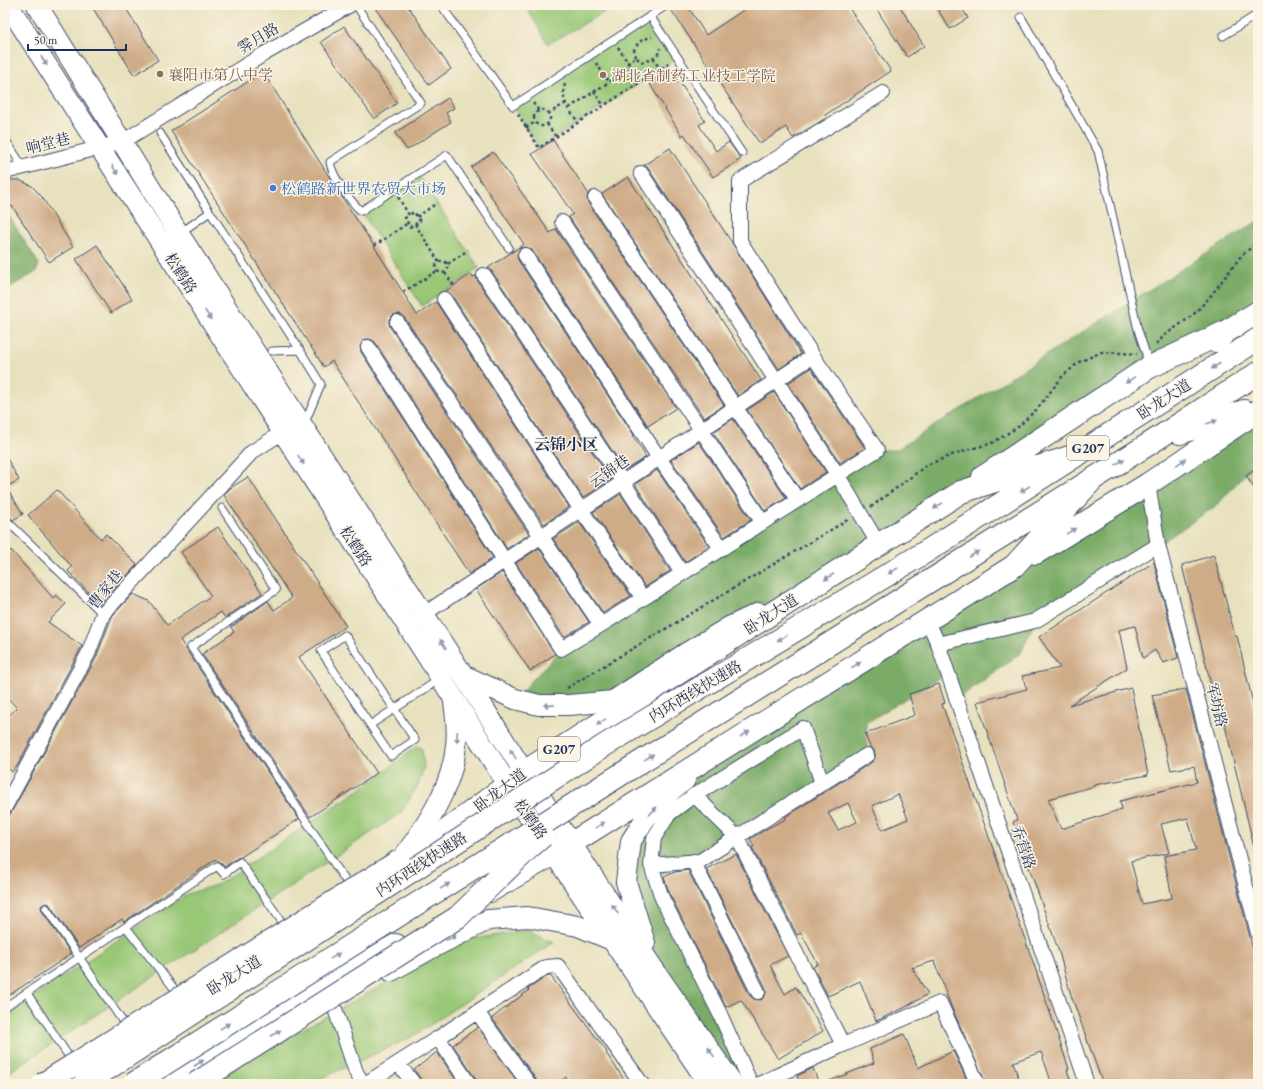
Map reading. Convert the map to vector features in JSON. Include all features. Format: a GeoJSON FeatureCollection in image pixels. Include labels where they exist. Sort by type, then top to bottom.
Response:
{"type":"FeatureCollection","features":[{"type":"Feature","properties":{"kind":"highway"},"geometry":{"type":"LineString","coordinates":[[960,492],[1147,361],[1227,331],[1258,312]]}},
{"type":"Feature","properties":{"kind":"highway"},"geometry":{"type":"LineString","coordinates":[[1132,420],[1227,331]]}},
{"type":"Feature","properties":{"kind":"highway","name":"卧龙大道"},"geometry":{"type":"LineString","coordinates":[[927,551],[1253,341]]}},
{"type":"Feature","properties":{"kind":"highway","name":"卧龙大道"},"geometry":{"type":"LineString","coordinates":[[941,574],[1149,444],[1258,373]]}},
{"type":"Feature","properties":{"kind":"highway"},"geometry":{"type":"LineString","coordinates":[[1149,444],[1258,406]]}},
{"type":"Feature","properties":{"kind":"highway"},"geometry":{"type":"LineString","coordinates":[[1014,566],[1148,484],[1258,411]]}},
{"type":"Feature","properties":{"kind":"highway","name":"卧龙大道"},"geometry":{"type":"LineString","coordinates":[[60,1084],[81,1078],[131,1034],[186,1005],[362,894],[515,778],[960,492],[1079,454]]}},
{"type":"Feature","properties":{"kind":"highway","name":"卧龙大道"},"geometry":{"type":"LineString","coordinates":[[166,1084],[287,1007],[563,848],[1014,566],[1093,479]]}},
{"type":"Feature","properties":{"kind":"highway","name":"内环西线快速路"},"geometry":{"type":"LineString","coordinates":[[81,1078],[605,745],[927,551]]}},
{"type":"Feature","properties":{"kind":"highway","name":"内环西线快速路"},"geometry":{"type":"LineString","coordinates":[[133,1084],[623,773],[941,574]]}},
{"type":"Feature","properties":{"kind":"highway"},"geometry":{"type":"LineString","coordinates":[[43,1084],[131,1034],[417,850],[506,810],[605,745]]}},
{"type":"Feature","properties":{"kind":"highway"},"geometry":{"type":"LineString","coordinates":[[196,1084],[458,917],[529,848],[623,773]]}},
{"type":"Feature","properties":{"kind":"main road","name":"松鹤路"},"geometry":{"type":"LineString","coordinates":[[8,5],[454,698],[515,778],[563,848],[651,964],[733,1084]]}},
{"type":"Feature","properties":{"kind":"main road","name":"松鹤路"},"geometry":{"type":"LineString","coordinates":[[37,5],[179,234],[463,675],[515,778]]}},
{"type":"Feature","properties":{"kind":"main road"},"geometry":{"type":"LineString","coordinates":[[463,675],[515,699],[539,705],[569,705],[613,701],[729,627],[798,597]]}},
{"type":"Feature","properties":{"kind":"main road"},"geometry":{"type":"LineString","coordinates":[[362,894],[393,872],[423,829],[446,786],[453,765],[456,746],[457,728],[454,698]]}},
{"type":"Feature","properties":{"kind":"main road"},"geometry":{"type":"LineString","coordinates":[[651,964],[626,882],[631,841],[645,819],[673,789],[696,772],[723,747]]}},
{"type":"Feature","properties":{"kind":"main road","name":"松鹤路"},"geometry":{"type":"LineString","coordinates":[[563,848],[612,940],[709,1084]]}},
{"type":"Feature","properties":{"kind":"main road"},"geometry":{"type":"LineString","coordinates":[[287,1007],[370,983],[432,948],[488,920],[528,918],[578,926],[612,940]]}},
{"type":"Feature","properties":{"kind":"street","name":"霁月路"},"geometry":{"type":"LineString","coordinates":[[100,147],[122,142],[264,54],[350,5]]}},
{"type":"Feature","properties":{"kind":"street"},"geometry":{"type":"LineString","coordinates":[[368,346],[561,649],[644,598],[762,521],[877,450],[813,356],[740,241],[740,182],[883,93]]}},
{"type":"Feature","properties":{"kind":"street","name":"响堂巷"},"geometry":{"type":"LineString","coordinates":[[5,172],[100,147]]}},
{"type":"Feature","properties":{"kind":"street"},"geometry":{"type":"LineString","coordinates":[[641,173],[837,474],[879,545]]}},
{"type":"Feature","properties":{"kind":"street"},"geometry":{"type":"LineString","coordinates":[[595,198],[797,499]]}},
{"type":"Feature","properties":{"kind":"street"},"geometry":{"type":"LineString","coordinates":[[562,222],[700,431],[762,521]]}},
{"type":"Feature","properties":{"kind":"street"},"geometry":{"type":"LineString","coordinates":[[525,255],[659,458],[721,548]]}},
{"type":"Feature","properties":{"kind":"street"},"geometry":{"type":"LineString","coordinates":[[484,275],[623,482],[682,573]]}},
{"type":"Feature","properties":{"kind":"street"},"geometry":{"type":"LineString","coordinates":[[444,299],[581,510],[644,598]]}},
{"type":"Feature","properties":{"kind":"street"},"geometry":{"type":"LineString","coordinates":[[396,322],[540,537],[601,625]]}},
{"type":"Feature","properties":{"kind":"street","name":"云锦巷"},"geometry":{"type":"LineString","coordinates":[[424,614],[813,356]]}},
{"type":"Feature","properties":{"kind":"street","name":"曹家巷"},"geometry":{"type":"LineString","coordinates":[[5,807],[88,654],[103,614],[252,452],[283,432]]}},
{"type":"Feature","properties":{"kind":"street","name":"军坊路"},"geometry":{"type":"LineString","coordinates":[[1148,484],[1158,545],[1258,933]]}},
{"type":"Feature","properties":{"kind":"street"},"geometry":{"type":"LineString","coordinates":[[938,644],[1035,621],[1158,545]]}},
{"type":"Feature","properties":{"kind":"street","name":"乔营路"},"geometry":{"type":"LineString","coordinates":[[928,621],[938,644],[1087,1084]]}},
{"type":"Feature","properties":{"kind":"street"},"geometry":{"type":"LineString","coordinates":[[751,1084],[720,1014],[662,898],[651,865],[654,838],[669,814],[694,795],[803,728],[822,783]]}},
{"type":"Feature","properties":{"kind":"street"},"geometry":{"type":"LineString","coordinates":[[651,865],[700,861],[867,755]]}},
{"type":"Feature","properties":{"kind":"street"},"geometry":{"type":"LineString","coordinates":[[694,795],[737,838],[756,878],[843,1045]]}},
{"type":"Feature","properties":{"kind":"street"},"geometry":{"type":"LineString","coordinates":[[693,862],[758,992]]}},
{"type":"Feature","properties":{"kind":"street"},"geometry":{"type":"LineString","coordinates":[[330,994],[356,1072],[364,1084],[438,1038],[546,967],[558,966],[642,1084]]}},
{"type":"Feature","properties":{"kind":"street"},"geometry":{"type":"LineString","coordinates":[[759,1084],[843,1045],[940,1003],[978,1084]]}},
{"type":"Feature","properties":{"kind":"street"},"geometry":{"type":"LineString","coordinates":[[477,1012],[529,1084]]}},
{"type":"Feature","properties":{"kind":"street"},"geometry":{"type":"LineString","coordinates":[[438,1038],[469,1084]]}},
{"type":"Feature","properties":{"kind":"street"},"geometry":{"type":"LineString","coordinates":[[398,1063],[414,1084]]}},
{"type":"Feature","properties":{"kind":"lane"},"geometry":{"type":"LineString","coordinates":[[356,5],[421,103],[330,162],[331,169],[354,205],[361,211],[447,155],[509,248]]}},
{"type":"Feature","properties":{"kind":"lane"},"geometry":{"type":"LineString","coordinates":[[441,5],[513,106],[667,5]]}},
{"type":"Feature","properties":{"kind":"lane"},"geometry":{"type":"LineString","coordinates":[[1223,36],[1258,14]]}},
{"type":"Feature","properties":{"kind":"lane"},"geometry":{"type":"LineString","coordinates":[[650,16],[742,153]]}},
{"type":"Feature","properties":{"kind":"lane"},"geometry":{"type":"LineString","coordinates":[[1020,17],[1098,151],[1138,330],[1147,361]]}},
{"type":"Feature","properties":{"kind":"lane"},"geometry":{"type":"LineString","coordinates":[[160,133],[321,384],[303,427]]}},
{"type":"Feature","properties":{"kind":"lane"},"geometry":{"type":"LineString","coordinates":[[5,139],[23,167]]}},
{"type":"Feature","properties":{"kind":"lane"},"geometry":{"type":"LineString","coordinates":[[179,234],[210,212]]}},
{"type":"Feature","properties":{"kind":"lane"},"geometry":{"type":"LineString","coordinates":[[272,351],[300,350]]}},
{"type":"Feature","properties":{"kind":"lane"},"geometry":{"type":"LineString","coordinates":[[222,508],[276,590],[191,647],[362,894]]}},
{"type":"Feature","properties":{"kind":"lane"},"geometry":{"type":"LineString","coordinates":[[5,519],[103,614]]}},
{"type":"Feature","properties":{"kind":"lane"},"geometry":{"type":"LineString","coordinates":[[345,635],[415,740],[391,756],[370,725],[321,651],[345,635]]}},
{"type":"Feature","properties":{"kind":"lane"},"geometry":{"type":"LineString","coordinates":[[370,725],[441,678]]}},
{"type":"Feature","properties":{"kind":"lane"},"geometry":{"type":"LineString","coordinates":[[5,1008],[217,866],[224,874],[240,862],[293,938]]}},
{"type":"Feature","properties":{"kind":"lane"},"geometry":{"type":"LineString","coordinates":[[46,908],[131,1034]]}},
{"type":"Feature","properties":{"kind":"lane"},"geometry":{"type":"LineString","coordinates":[[126,927],[186,1005]]}},
{"type":"Feature","properties":{"kind":"lane"},"geometry":{"type":"LineString","coordinates":[[27,993],[81,1078]]}},
{"type":"Feature","properties":{"kind":"path"},"geometry":{"type":"LineString","coordinates":[[655,39],[652,36],[637,44],[634,49],[636,57],[641,62],[648,61],[658,55],[661,50],[660,46]]}},
{"type":"Feature","properties":{"kind":"path"},"geometry":{"type":"LineString","coordinates":[[613,40],[640,82]]}},
{"type":"Feature","properties":{"kind":"path"},"geometry":{"type":"LineString","coordinates":[[627,62],[636,57]]}},
{"type":"Feature","properties":{"kind":"path"},"geometry":{"type":"LineString","coordinates":[[653,58],[660,69]]}},
{"type":"Feature","properties":{"kind":"path"},"geometry":{"type":"LineString","coordinates":[[513,106],[539,148],[678,58]]}},
{"type":"Feature","properties":{"kind":"path"},"geometry":{"type":"LineString","coordinates":[[589,66],[595,62],[609,82]]}},
{"type":"Feature","properties":{"kind":"path"},"geometry":{"type":"LineString","coordinates":[[569,108],[630,68]]}},
{"type":"Feature","properties":{"kind":"path"},"geometry":{"type":"LineString","coordinates":[[568,81],[564,84],[562,95],[578,122]]}},
{"type":"Feature","properties":{"kind":"path"},"geometry":{"type":"LineString","coordinates":[[594,91],[604,106]]}},
{"type":"Feature","properties":{"kind":"path"},"geometry":{"type":"LineString","coordinates":[[548,114],[566,103]]}},
{"type":"Feature","properties":{"kind":"path"},"geometry":{"type":"LineString","coordinates":[[535,122],[535,115],[538,111],[544,111],[548,114]]}},
{"type":"Feature","properties":{"kind":"path"},"geometry":{"type":"LineString","coordinates":[[547,124],[549,119],[548,114]]}},
{"type":"Feature","properties":{"kind":"path"},"geometry":{"type":"LineString","coordinates":[[526,128],[535,122]]}},
{"type":"Feature","properties":{"kind":"path"},"geometry":{"type":"LineString","coordinates":[[535,122],[540,126],[547,124]]}},
{"type":"Feature","properties":{"kind":"path"},"geometry":{"type":"LineString","coordinates":[[547,124],[556,137]]}},
{"type":"Feature","properties":{"kind":"path"},"geometry":{"type":"LineString","coordinates":[[393,190],[409,215]]}},
{"type":"Feature","properties":{"kind":"path"},"geometry":{"type":"LineString","coordinates":[[417,217],[437,203]]}},
{"type":"Feature","properties":{"kind":"path"},"geometry":{"type":"LineString","coordinates":[[414,212],[417,217],[420,221],[410,227],[404,218],[414,212]]}},
{"type":"Feature","properties":{"kind":"path"},"geometry":{"type":"LineString","coordinates":[[374,246],[408,223]]}},
{"type":"Feature","properties":{"kind":"path"},"geometry":{"type":"LineString","coordinates":[[415,224],[438,262],[436,265],[437,272]]}},
{"type":"Feature","properties":{"kind":"path"},"geometry":{"type":"LineString","coordinates":[[565,690],[617,660],[820,536],[876,504],[928,465],[957,453],[992,443],[1018,427],[1037,409],[1062,377],[1079,362],[1102,352],[1147,361],[1165,335],[1194,314],[1209,298],[1241,256],[1258,242]]}},
{"type":"Feature","properties":{"kind":"path"},"geometry":{"type":"LineString","coordinates":[[445,273],[448,268],[448,264],[468,250]]}},
{"type":"Feature","properties":{"kind":"path"},"geometry":{"type":"LineString","coordinates":[[438,262],[445,261],[448,264]]}},
{"type":"Feature","properties":{"kind":"path"},"geometry":{"type":"LineString","coordinates":[[403,292],[437,272],[441,274],[445,273]]}},
{"type":"Feature","properties":{"kind":"path"},"geometry":{"type":"LineString","coordinates":[[445,273],[454,286]]}},
{"type":"Feature","properties":{"kind":"green space"},"geometry":{"type":"Polygon","coordinates":[[[525,5],[617,5],[548,44],[525,5]]]}},
{"type":"Feature","properties":{"kind":"green space"},"geometry":{"type":"Polygon","coordinates":[[[650,16],[678,58],[539,148],[513,106],[650,16]]]}},
{"type":"Feature","properties":{"kind":"green space"},"geometry":{"type":"Polygon","coordinates":[[[418,174],[479,268],[422,306],[361,211],[418,174]]]}},
{"type":"Feature","properties":{"kind":"green space"},"geometry":{"type":"Polygon","coordinates":[[[5,215],[8,215],[39,264],[36,272],[5,290],[5,215]]]}},
{"type":"Feature","properties":{"kind":"green space"},"geometry":{"type":"Polygon","coordinates":[[[1258,221],[1258,312],[613,701],[515,699],[561,649],[877,450],[896,450],[1258,221]]]}},
{"type":"Feature","properties":{"kind":"green space"},"geometry":{"type":"Polygon","coordinates":[[[1258,411],[1258,465],[1246,473],[1217,505],[1158,545],[1035,621],[1021,653],[956,700],[947,673],[866,723],[867,755],[693,861],[655,876],[751,1084],[733,1084],[651,965],[626,882],[631,841],[673,789],[1258,411]]]}},
{"type":"Feature","properties":{"kind":"green space"},"geometry":{"type":"Polygon","coordinates":[[[417,746],[422,749],[424,767],[418,785],[401,813],[5,1075],[5,1015],[187,894],[219,884],[375,779],[417,746]]]}},
{"type":"Feature","properties":{"kind":"green space"},"geometry":{"type":"Polygon","coordinates":[[[526,930],[554,942],[412,1037],[309,1084],[211,1084],[247,1060],[462,941],[526,930]]]}},
{"type":"Feature","properties":{"kind":"building"},"geometry":{"type":"Polygon","coordinates":[[[91,5],[124,5],[158,60],[134,75],[91,5]]]}},
{"type":"Feature","properties":{"kind":"building"},"geometry":{"type":"Polygon","coordinates":[[[373,5],[407,5],[451,69],[429,85],[373,5]]]}},
{"type":"Feature","properties":{"kind":"building"},"geometry":{"type":"Polygon","coordinates":[[[672,5],[687,5],[706,35],[751,5],[847,5],[891,71],[825,115],[826,118],[793,138],[786,127],[760,144],[670,8],[672,5]]]}},
{"type":"Feature","properties":{"kind":"building"},"geometry":{"type":"Polygon","coordinates":[[[874,5],[899,5],[924,46],[907,57],[874,5]]]}},
{"type":"Feature","properties":{"kind":"building"},"geometry":{"type":"Polygon","coordinates":[[[935,5],[960,5],[968,18],[950,29],[935,5]]]}},
{"type":"Feature","properties":{"kind":"building"},"geometry":{"type":"Polygon","coordinates":[[[344,26],[397,103],[374,119],[321,42],[344,26]]]}},
{"type":"Feature","properties":{"kind":"building"},"geometry":{"type":"Polygon","coordinates":[[[671,69],[705,121],[699,125],[716,151],[729,142],[741,159],[713,177],[684,134],[682,136],[649,83],[671,69]]]}},
{"type":"Feature","properties":{"kind":"building"},"geometry":{"type":"Polygon","coordinates":[[[263,72],[417,315],[436,302],[569,507],[544,524],[404,317],[400,314],[393,315],[389,319],[390,327],[529,534],[507,549],[375,342],[368,339],[363,340],[360,347],[361,352],[493,558],[469,574],[332,361],[324,367],[171,131],[263,72]]]}},
{"type":"Feature","properties":{"kind":"building"},"geometry":{"type":"Polygon","coordinates":[[[448,98],[454,108],[446,113],[451,122],[407,150],[395,133],[448,98]]]}},
{"type":"Feature","properties":{"kind":"building"},"geometry":{"type":"Polygon","coordinates":[[[553,140],[588,193],[588,203],[724,405],[704,418],[569,217],[573,214],[532,154],[553,140]]]}},
{"type":"Feature","properties":{"kind":"building"},"geometry":{"type":"Polygon","coordinates":[[[670,148],[732,243],[801,354],[779,369],[648,168],[644,165],[670,148]]]}},
{"type":"Feature","properties":{"kind":"building"},"geometry":{"type":"Polygon","coordinates":[[[493,152],[550,233],[556,229],[676,408],[648,426],[532,250],[525,247],[520,248],[517,255],[518,260],[634,435],[633,436],[646,457],[625,470],[491,270],[488,268],[524,244],[471,167],[493,152]]]}},
{"type":"Feature","properties":{"kind":"building"},"geometry":{"type":"Polygon","coordinates":[[[628,177],[761,380],[738,396],[602,194],[628,177]]]}},
{"type":"Feature","properties":{"kind":"building"},"geometry":{"type":"Polygon","coordinates":[[[5,180],[19,180],[32,186],[42,197],[73,247],[49,262],[12,206],[5,207],[5,180]]]}},
{"type":"Feature","properties":{"kind":"building"},"geometry":{"type":"Polygon","coordinates":[[[97,245],[132,299],[111,313],[76,259],[97,245]]]}},
{"type":"Feature","properties":{"kind":"building"},"geometry":{"type":"Polygon","coordinates":[[[471,274],[473,277],[476,276],[477,280],[611,480],[583,498],[451,294],[446,291],[471,274]]]}},
{"type":"Feature","properties":{"kind":"building"},"geometry":{"type":"Polygon","coordinates":[[[811,368],[865,448],[840,463],[788,383],[811,368]]]}},
{"type":"Feature","properties":{"kind":"building"},"geometry":{"type":"Polygon","coordinates":[[[774,392],[826,472],[800,489],[747,410],[774,392]]]}},
{"type":"Feature","properties":{"kind":"building"},"geometry":{"type":"Polygon","coordinates":[[[733,419],[786,498],[765,511],[713,432],[733,419]]]}},
{"type":"Feature","properties":{"kind":"building"},"geometry":{"type":"Polygon","coordinates":[[[699,442],[751,520],[724,537],[671,460],[699,442]]]}},
{"type":"Feature","properties":{"kind":"building"},"geometry":{"type":"Polygon","coordinates":[[[5,455],[19,480],[6,487],[23,514],[13,520],[5,512],[5,455]]]}},
{"type":"Feature","properties":{"kind":"building"},"geometry":{"type":"Polygon","coordinates":[[[1258,467],[1258,493],[1246,476],[1258,467]]]}},
{"type":"Feature","properties":{"kind":"building"},"geometry":{"type":"Polygon","coordinates":[[[657,470],[709,546],[685,562],[635,484],[657,470]]]}},
{"type":"Feature","properties":{"kind":"building"},"geometry":{"type":"Polygon","coordinates":[[[248,477],[346,626],[299,657],[377,773],[310,817],[202,654],[234,632],[231,627],[268,601],[274,610],[292,598],[224,495],[229,489],[248,477]]]}},
{"type":"Feature","properties":{"kind":"building"},"geometry":{"type":"Polygon","coordinates":[[[57,490],[101,539],[106,534],[137,565],[100,604],[68,571],[72,567],[28,515],[57,490]]]}},
{"type":"Feature","properties":{"kind":"building"},"geometry":{"type":"Polygon","coordinates":[[[621,494],[670,571],[645,587],[593,512],[621,494]]]}},
{"type":"Feature","properties":{"kind":"building"},"geometry":{"type":"Polygon","coordinates":[[[579,522],[631,596],[603,613],[553,539],[579,522]]]}},
{"type":"Feature","properties":{"kind":"building"},"geometry":{"type":"Polygon","coordinates":[[[218,527],[262,593],[225,618],[221,612],[180,640],[299,819],[225,867],[216,859],[124,922],[122,919],[79,948],[50,905],[48,903],[44,904],[41,906],[42,911],[71,954],[5,998],[5,824],[96,658],[112,616],[133,594],[149,601],[167,625],[211,596],[181,552],[218,527]]]}},
{"type":"Feature","properties":{"kind":"building"},"geometry":{"type":"Polygon","coordinates":[[[539,548],[589,622],[564,637],[516,563],[539,548]]]}},
{"type":"Feature","properties":{"kind":"building"},"geometry":{"type":"Polygon","coordinates":[[[11,550],[53,598],[56,595],[66,604],[48,622],[82,646],[17,766],[12,772],[5,765],[5,719],[17,708],[5,695],[5,651],[11,645],[5,638],[5,556],[11,550]]]}},
{"type":"Feature","properties":{"kind":"building"},"geometry":{"type":"Polygon","coordinates":[[[1214,555],[1235,636],[1237,636],[1258,724],[1258,846],[1254,847],[1224,721],[1220,722],[1182,565],[1214,555]]]}},
{"type":"Feature","properties":{"kind":"building"},"geometry":{"type":"Polygon","coordinates":[[[1154,562],[1178,658],[1163,663],[1155,650],[1143,658],[1135,626],[1119,630],[1127,668],[1069,705],[1131,688],[1148,775],[1094,785],[1095,786],[1048,799],[1061,829],[1122,809],[1120,801],[1197,782],[1194,766],[1171,770],[1152,695],[1186,689],[1258,969],[1258,1084],[1103,1084],[1071,995],[1059,952],[1013,822],[1017,820],[977,702],[1027,689],[1022,676],[1060,668],[1039,637],[1154,562]],[[1188,818],[1161,824],[1169,853],[1131,861],[1142,904],[1172,898],[1164,856],[1196,850],[1188,818]]]}},
{"type":"Feature","properties":{"kind":"building"},"geometry":{"type":"Polygon","coordinates":[[[502,572],[555,654],[530,671],[476,589],[502,572]]]}},
{"type":"Feature","properties":{"kind":"building"},"geometry":{"type":"Polygon","coordinates":[[[939,684],[945,703],[942,704],[1034,965],[1069,1069],[1067,1070],[1072,1084],[1052,1084],[1041,1052],[1013,1062],[1021,1084],[986,1084],[951,1006],[934,961],[912,968],[928,994],[904,1008],[876,1021],[860,981],[828,996],[813,967],[818,964],[801,933],[797,935],[752,847],[754,846],[750,839],[786,819],[785,817],[872,762],[875,759],[874,750],[870,747],[865,734],[915,715],[909,694],[939,684]],[[898,794],[872,806],[882,830],[908,819],[898,794]],[[848,803],[828,813],[838,830],[857,822],[848,803]]]}},
{"type":"Feature","properties":{"kind":"building"},"geometry":{"type":"Polygon","coordinates":[[[736,854],[788,956],[770,965],[785,994],[796,987],[823,1031],[778,1059],[741,1000],[726,1007],[670,895],[664,877],[675,872],[688,870],[750,996],[754,999],[761,1000],[765,996],[766,988],[706,869],[736,854]]]}},
{"type":"Feature","properties":{"kind":"building"},"geometry":{"type":"Polygon","coordinates":[[[549,975],[607,1052],[606,1053],[627,1084],[577,1084],[573,1078],[569,1081],[566,1077],[557,1084],[537,1084],[536,1079],[492,1018],[529,990],[528,989],[549,975]]]}},
{"type":"Feature","properties":{"kind":"building"},"geometry":{"type":"Polygon","coordinates":[[[478,1027],[519,1084],[477,1084],[476,1079],[453,1045],[478,1027]]]}},
{"type":"Feature","properties":{"kind":"building"},"geometry":{"type":"Polygon","coordinates":[[[904,1034],[918,1068],[953,1051],[969,1084],[822,1084],[874,1063],[870,1049],[904,1034]]]}},
{"type":"Feature","properties":{"kind":"building"},"geometry":{"type":"Polygon","coordinates":[[[437,1052],[459,1084],[422,1084],[421,1079],[414,1070],[437,1052]]]}},
{"type":"Feature","properties":{"kind":"building"},"geometry":{"type":"Polygon","coordinates":[[[813,1068],[819,1084],[800,1084],[797,1076],[813,1068]]]}},
{"type":"Feature","properties":{"kind":"place","name":"襄阳市第八中学"},"geometry":{"type":"Point","coordinates":[160,74]}},
{"type":"Feature","properties":{"kind":"place","name":"湖北省制药工业技工学院"},"geometry":{"type":"Point","coordinates":[603,75]}},
{"type":"Feature","properties":{"kind":"place","name":"松鹤路新世界农贸大市场"},"geometry":{"type":"Point","coordinates":[273,188]}},
{"type":"Feature","properties":{"kind":"district","name":"云锦小区"},"geometry":{"type":"Point","coordinates":[566,444]}}]}
